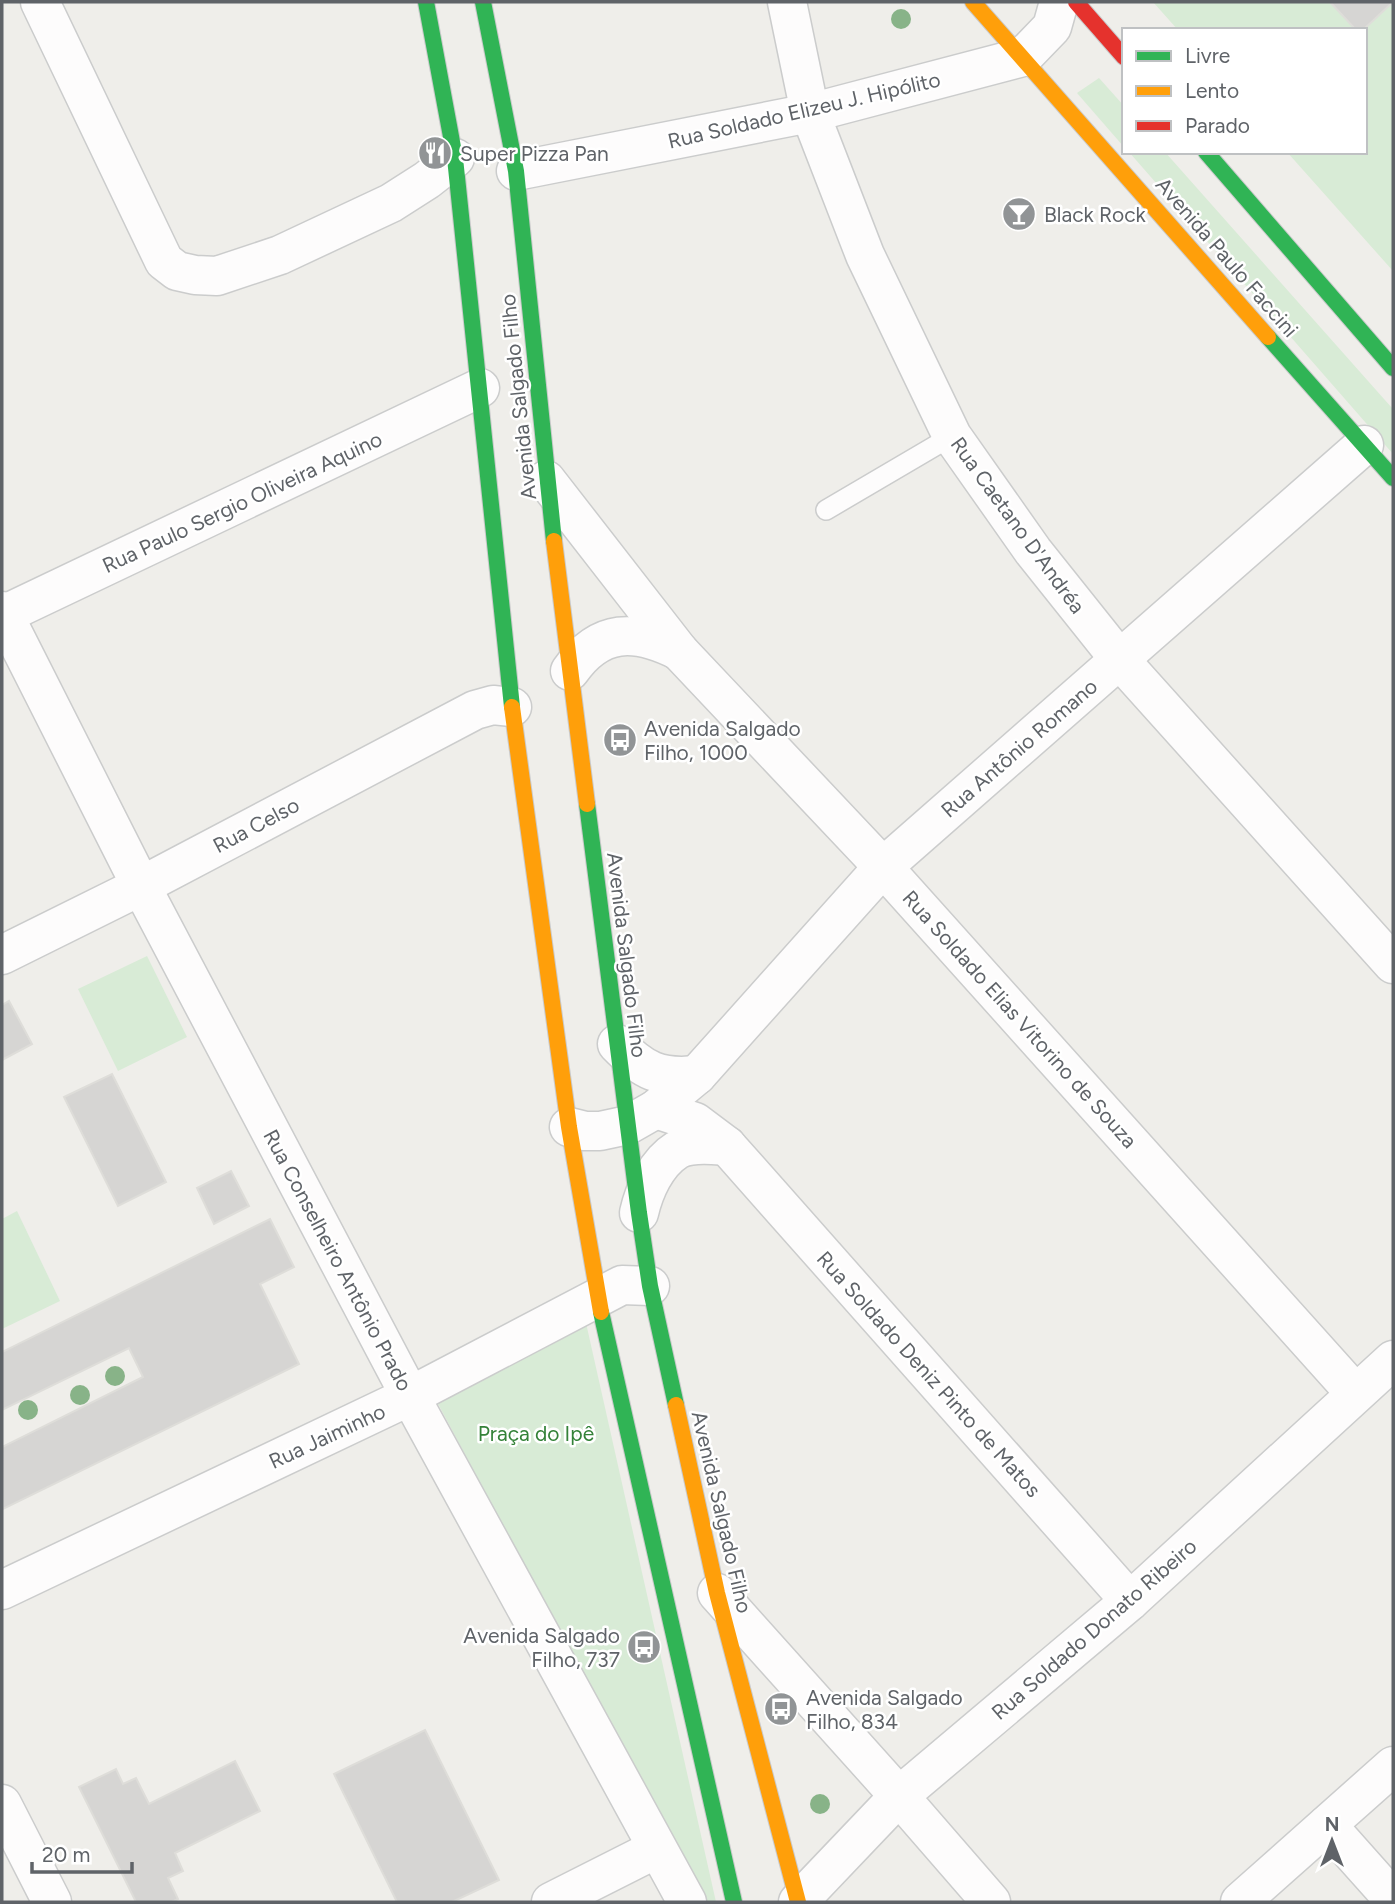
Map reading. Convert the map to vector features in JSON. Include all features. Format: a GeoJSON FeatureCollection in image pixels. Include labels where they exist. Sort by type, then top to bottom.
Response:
{"type":"FeatureCollection","features":[{"type":"Feature","properties":{"kind":"main road","name":"Avenida Salgado Filho"},"geometry":{"type":"LineString","coordinates":[[426,2],[455,158],[512,707],[569,1127],[598,1298],[734,1902]]}},
{"type":"Feature","properties":{"kind":"main road","name":"Avenida Salgado Filho"},"geometry":{"type":"LineString","coordinates":[[483,2],[516,171],[546,480],[617,1044],[642,1117],[639,1213],[650,1286],[717,1593],[798,1902]]}},
{"type":"Feature","properties":{"kind":"main road","name":"Avenida Paulo Faccini"},"geometry":{"type":"LineString","coordinates":[[973,2],[1393,478]]}},
{"type":"Feature","properties":{"kind":"main road"},"geometry":{"type":"LineString","coordinates":[[1076,2],[1122,55]]}},
{"type":"Feature","properties":{"kind":"main road"},"geometry":{"type":"LineString","coordinates":[[1208,154],[1393,368]]}},
{"type":"Feature","properties":{"kind":"street"},"geometry":{"type":"LineString","coordinates":[[40,2],[164,261],[177,271],[217,276],[280,255],[391,203],[455,158]]}},
{"type":"Feature","properties":{"kind":"street","name":"Rua Caetano D'Andréa"},"geometry":{"type":"LineString","coordinates":[[787,2],[810,113],[865,255],[952,436],[1033,551],[1120,660],[1393,964]]}},
{"type":"Feature","properties":{"kind":"street"},"geometry":{"type":"LineString","coordinates":[[1023,57],[1052,27],[1059,2]]}},
{"type":"Feature","properties":{"kind":"street","name":"Rua Soldado Elizeu J. Hipólito"},"geometry":{"type":"LineString","coordinates":[[516,171],[810,113],[1023,57]]}},
{"type":"Feature","properties":{"kind":"street","name":"Rua Paulo Sergio Oliveira Aquino"},"geometry":{"type":"LineString","coordinates":[[3,613],[480,388]]}},
{"type":"Feature","properties":{"kind":"street","name":"Rua Antônio Romano"},"geometry":{"type":"LineString","coordinates":[[569,1127],[600,1131],[642,1117],[697,1075],[883,867],[1364,446]]}},
{"type":"Feature","properties":{"kind":"street","name":"Rua Soldado Elias Vitorino de Souza"},"geometry":{"type":"LineString","coordinates":[[546,480],[679,651],[883,867],[1355,1393]]}},
{"type":"Feature","properties":{"kind":"street","name":"Rua Conselheiro Antônio Prado"},"geometry":{"type":"LineString","coordinates":[[3,613],[141,886],[410,1396],[687,1902]]}},
{"type":"Feature","properties":{"kind":"street","name":"Rua Soldado Elias Vitorino de Souza"},"geometry":{"type":"LineString","coordinates":[[570,671],[582,654],[594,644],[615,637],[635,635],[656,639],[679,651]]}},
{"type":"Feature","properties":{"kind":"street","name":"Rua Celso"},"geometry":{"type":"LineString","coordinates":[[2,955],[141,886],[475,710],[493,705],[512,707]]}},
{"type":"Feature","properties":{"kind":"street"},"geometry":{"type":"LineString","coordinates":[[617,1044],[633,1061],[652,1072],[675,1077],[697,1075]]}},
{"type":"Feature","properties":{"kind":"street","name":"Rua Soldado Deniz Pinto de Matos"},"geometry":{"type":"LineString","coordinates":[[642,1117],[695,1122],[727,1146],[1130,1601]]}},
{"type":"Feature","properties":{"kind":"street"},"geometry":{"type":"LineString","coordinates":[[639,1213],[648,1186],[662,1165],[677,1150],[706,1144],[727,1146]]}},
{"type":"Feature","properties":{"kind":"street","name":"Rua Jaiminho"},"geometry":{"type":"LineString","coordinates":[[2,1590],[410,1396],[622,1284],[650,1286]]}},
{"type":"Feature","properties":{"kind":"street","name":"Rua Soldado Donato Ribeiro"},"geometry":{"type":"LineString","coordinates":[[798,1902],[899,1796],[1130,1601],[1393,1360]]}},
{"type":"Feature","properties":{"kind":"street"},"geometry":{"type":"LineString","coordinates":[[717,1593],[991,1902]]}},
{"type":"Feature","properties":{"kind":"street"},"geometry":{"type":"LineString","coordinates":[[1240,1902],[1393,1766]]}},
{"type":"Feature","properties":{"kind":"street"},"geometry":{"type":"LineString","coordinates":[[2,1804],[52,1902]]}},
{"type":"Feature","properties":{"kind":"street"},"geometry":{"type":"LineString","coordinates":[[1328,1825],[1393,1899]]}},
{"type":"Feature","properties":{"kind":"street"},"geometry":{"type":"LineString","coordinates":[[551,1902],[656,1849]]}},
{"type":"Feature","properties":{"kind":"lane"},"geometry":{"type":"LineString","coordinates":[[826,510],[952,436]]}},
{"type":"Feature","properties":{"kind":"green space"},"geometry":{"type":"Polygon","coordinates":[[[1153,2],[1393,2],[1393,271],[1289,154],[1367,154],[1367,28],[1176,28],[1153,2]]]}},
{"type":"Feature","properties":{"kind":"green space"},"geometry":{"type":"Polygon","coordinates":[[[1099,78],[1122,104],[1122,145],[1077,93],[1099,78]]]}},
{"type":"Feature","properties":{"kind":"green space"},"geometry":{"type":"Polygon","coordinates":[[[1131,154],[1167,154],[1393,409],[1393,454],[1131,154]]]}},
{"type":"Feature","properties":{"kind":"green space"},"geometry":{"type":"Polygon","coordinates":[[[147,956],[187,1037],[118,1071],[78,989],[147,956]]]}},
{"type":"Feature","properties":{"kind":"green space"},"geometry":{"type":"Polygon","coordinates":[[[17,1211],[60,1301],[2,1329],[2,1219],[17,1211]]]}},
{"type":"Feature","properties":{"kind":"green space","name":"Praça do Ipê"},"geometry":{"type":"Polygon","coordinates":[[[586,1323],[716,1902],[703,1902],[436,1400],[586,1323]]]}},
{"type":"Feature","properties":{"kind":"building"},"geometry":{"type":"Polygon","coordinates":[[[1330,2],[1393,2],[1365,28],[1354,28],[1330,2]]]}},
{"type":"Feature","properties":{"kind":"building"},"geometry":{"type":"Polygon","coordinates":[[[9,1001],[32,1044],[2,1060],[2,1005],[9,1001]]]}},
{"type":"Feature","properties":{"kind":"building"},"geometry":{"type":"Polygon","coordinates":[[[112,1074],[166,1182],[118,1206],[64,1097],[112,1074]]]}},
{"type":"Feature","properties":{"kind":"building"},"geometry":{"type":"Polygon","coordinates":[[[231,1171],[249,1206],[214,1224],[197,1188],[231,1171]]]}},
{"type":"Feature","properties":{"kind":"building"},"geometry":{"type":"Polygon","coordinates":[[[270,1219],[294,1267],[260,1284],[299,1364],[3,1509],[2,1447],[143,1377],[129,1348],[2,1410],[2,1352],[270,1219]]]}},
{"type":"Feature","properties":{"kind":"building"},"geometry":{"type":"Polygon","coordinates":[[[425,1730],[499,1880],[452,1902],[397,1902],[334,1774],[425,1730]]]}},
{"type":"Feature","properties":{"kind":"building"},"geometry":{"type":"Polygon","coordinates":[[[235,1761],[260,1811],[175,1853],[183,1871],[168,1878],[178,1899],[172,1902],[136,1902],[79,1787],[116,1769],[123,1784],[136,1778],[149,1804],[235,1761]]]}},
{"type":"Feature","properties":{"kind":"traffic: fast"},"geometry":{"type":"LineString","coordinates":[[426,2],[455,158],[512,707]]}},
{"type":"Feature","properties":{"kind":"traffic: fast"},"geometry":{"type":"LineString","coordinates":[[483,2],[516,171],[554,541]]}},
{"type":"Feature","properties":{"kind":"traffic: fast"},"geometry":{"type":"LineString","coordinates":[[1208,154],[1393,368]]}},
{"type":"Feature","properties":{"kind":"traffic: fast"},"geometry":{"type":"LineString","coordinates":[[1268,337],[1393,478]]}},
{"type":"Feature","properties":{"kind":"traffic: fast"},"geometry":{"type":"LineString","coordinates":[[587,804],[639,1213],[650,1286],[676,1405]]}},
{"type":"Feature","properties":{"kind":"traffic: fast"},"geometry":{"type":"LineString","coordinates":[[601,1312],[734,1902]]}},
{"type":"Feature","properties":{"kind":"traffic: slow"},"geometry":{"type":"LineString","coordinates":[[973,2],[1268,337]]}},
{"type":"Feature","properties":{"kind":"traffic: slow"},"geometry":{"type":"LineString","coordinates":[[554,541],[587,804]]}},
{"type":"Feature","properties":{"kind":"traffic: slow"},"geometry":{"type":"LineString","coordinates":[[512,707],[569,1127],[601,1312]]}},
{"type":"Feature","properties":{"kind":"traffic: slow"},"geometry":{"type":"LineString","coordinates":[[676,1405],[717,1593],[798,1902]]}},
{"type":"Feature","properties":{"kind":"traffic: jam"},"geometry":{"type":"LineString","coordinates":[[1076,2],[1122,55]]}},
{"type":"Feature","properties":{"kind":"place","name":"Super Pizza Pan"},"geometry":{"type":"Point","coordinates":[435,153]}},
{"type":"Feature","properties":{"kind":"place","name":"Black Rock"},"geometry":{"type":"Point","coordinates":[1019,214]}},
{"type":"Feature","properties":{"kind":"place","name":"Avenida Salgado Filho, 1000"},"geometry":{"type":"Point","coordinates":[620,740]}},
{"type":"Feature","properties":{"kind":"place","name":"Avenida Salgado Filho, 737"},"geometry":{"type":"Point","coordinates":[644,1647]}},
{"type":"Feature","properties":{"kind":"place","name":"Avenida Salgado Filho, 834"},"geometry":{"type":"Point","coordinates":[781,1709]}}]}
